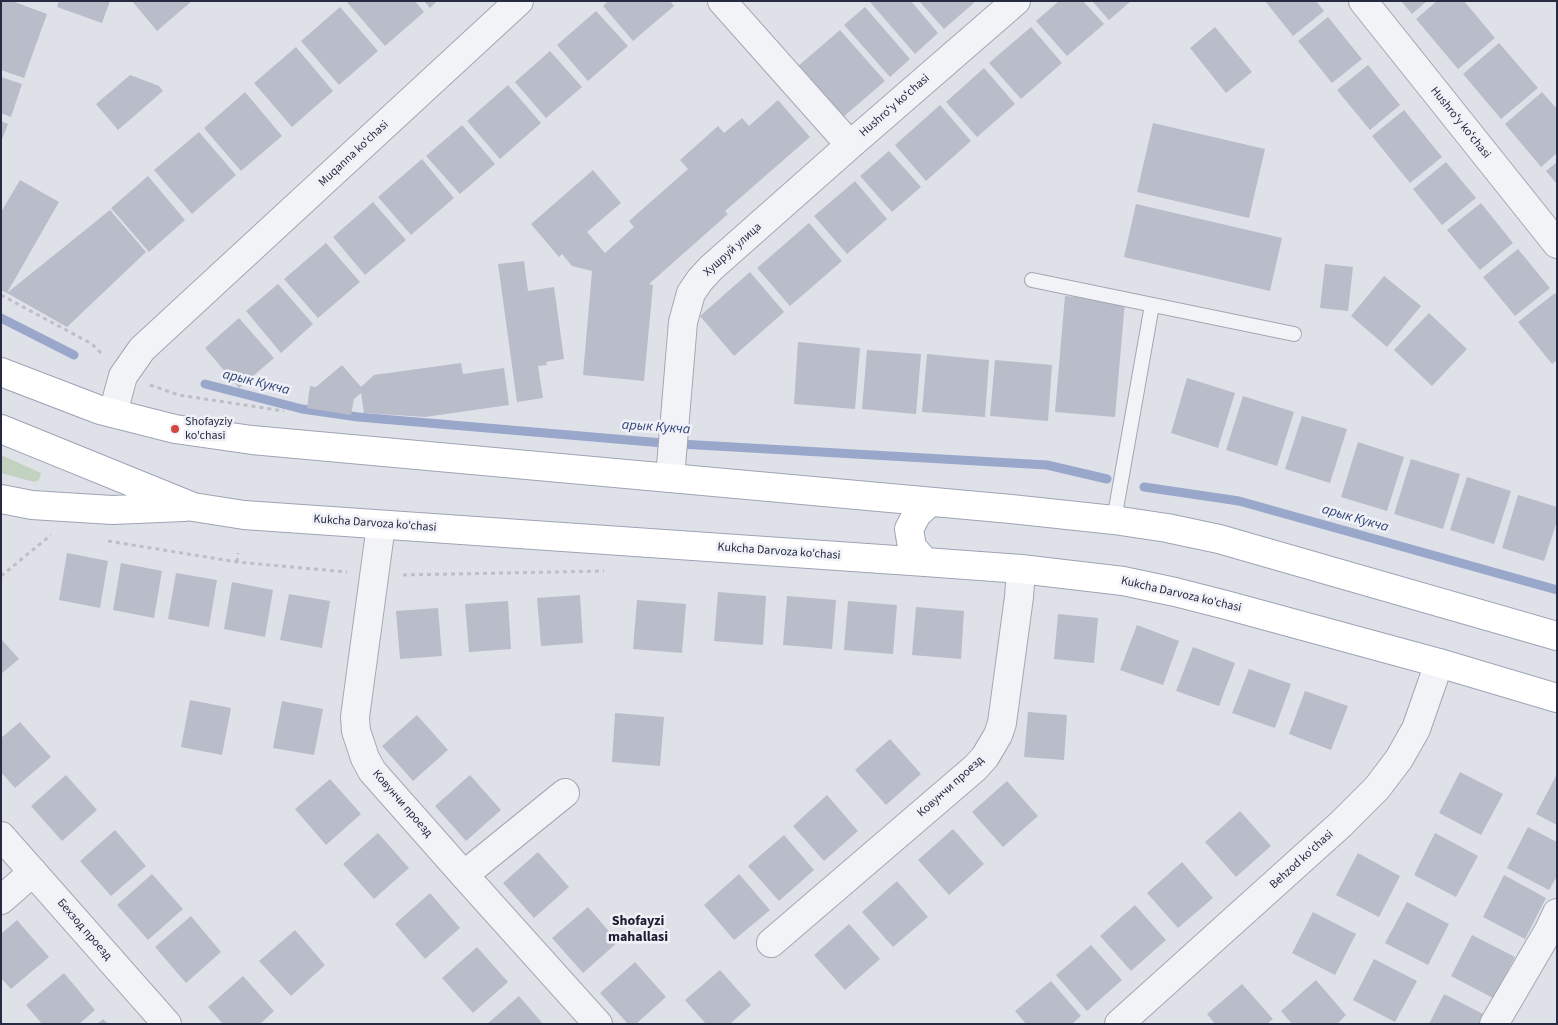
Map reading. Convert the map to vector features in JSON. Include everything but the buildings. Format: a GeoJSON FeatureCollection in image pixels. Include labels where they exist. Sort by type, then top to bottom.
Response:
{"type":"FeatureCollection","features":[{"type":"Feature","properties":{"kind":"main road"},"geometry":{"type":"LineString","coordinates":[[1,372],[100,410],[175,429],[252,440],[671,466],[930,502],[1114,520],[1167,528],[1219,539],[1557,636]]}},
{"type":"Feature","properties":{"kind":"main road","name":"Kukcha Darvoza ko'chasi"},"geometry":{"type":"LineString","coordinates":[[1,429],[193,507],[244,515],[1021,569],[1123,581],[1176,592],[1439,663],[1557,698]]}},
{"type":"Feature","properties":{"kind":"main road"},"geometry":{"type":"LineString","coordinates":[[1,498],[32,505],[112,510],[193,507]]}},
{"type":"Feature","properties":{"kind":"main road"},"geometry":{"type":"LineString","coordinates":[[924,562],[912,547],[909,529],[917,514],[930,502]]}},
{"type":"Feature","properties":{"kind":"street","name":"Muqanna koʻchasi"},"geometry":{"type":"LineString","coordinates":[[123,376],[142,349],[519,1]]}},
{"type":"Feature","properties":{"kind":"street","name":"Hushroʻy koʻchasi"},"geometry":{"type":"LineString","coordinates":[[722,1],[850,145],[1016,1]]}},
{"type":"Feature","properties":{"kind":"street","name":"Hushroʻy koʻchasi"},"geometry":{"type":"LineString","coordinates":[[1362,1],[1557,244]]}},
{"type":"Feature","properties":{"kind":"street","name":"Хушруй улица"},"geometry":{"type":"LineString","coordinates":[[671,466],[682,322],[691,293],[711,268],[850,145]]}},
{"type":"Feature","properties":{"kind":"street"},"geometry":{"type":"LineString","coordinates":[[113,413],[123,376]]}},
{"type":"Feature","properties":{"kind":"street","name":"Ковунчи проезд"},"geometry":{"type":"LineString","coordinates":[[381,525],[354,717],[360,745],[372,771],[598,1024]]}},
{"type":"Feature","properties":{"kind":"street","name":"Ковунчи проезд"},"geometry":{"type":"LineString","coordinates":[[771,943],[976,768],[985,758],[998,735],[1002,723],[1021,569]]}},
{"type":"Feature","properties":{"kind":"street","name":"Behzod ko‘chasi"},"geometry":{"type":"LineString","coordinates":[[1119,1024],[1342,824],[1377,788],[1399,759],[1416,729],[1439,663]]}},
{"type":"Feature","properties":{"kind":"street"},"geometry":{"type":"LineString","coordinates":[[464,875],[565,793]]}},
{"type":"Feature","properties":{"kind":"street","name":"Бехзод проезд"},"geometry":{"type":"LineString","coordinates":[[1,836],[167,1024]]}},
{"type":"Feature","properties":{"kind":"street"},"geometry":{"type":"LineString","coordinates":[[1,900],[33,872]]}},
{"type":"Feature","properties":{"kind":"street"},"geometry":{"type":"LineString","coordinates":[[1494,1024],[1557,913]]}},
{"type":"Feature","properties":{"kind":"lane"},"geometry":{"type":"LineString","coordinates":[[1032,280],[1294,334]]}},
{"type":"Feature","properties":{"kind":"lane"},"geometry":{"type":"LineString","coordinates":[[1114,520],[1152,305]]}},
{"type":"Feature","properties":{"kind":"path"},"geometry":{"type":"LineString","coordinates":[[1,295],[92,344],[123,376],[179,395],[293,412]]}},
{"type":"Feature","properties":{"kind":"path"},"geometry":{"type":"LineString","coordinates":[[1,576],[54,532]]}},
{"type":"Feature","properties":{"kind":"path"},"geometry":{"type":"LineString","coordinates":[[102,540],[237,562],[374,575],[612,571]]}},
{"type":"Feature","properties":{"kind":"path"},"geometry":{"type":"LineString","coordinates":[[237,562],[238,553]]}},
{"type":"Feature","properties":{"kind":"green space"},"geometry":{"type":"Polygon","coordinates":[[[1,455],[41,473],[39,480],[34,482],[1,473],[1,455]]]}},
{"type":"Feature","properties":{"kind":"waterway","name":"арык Кукча"},"geometry":{"type":"LineString","coordinates":[[1,318],[74,355]]}},
{"type":"Feature","properties":{"kind":"waterway","name":"арык Кукча"},"geometry":{"type":"LineString","coordinates":[[205,384],[302,409],[358,417],[663,443],[1047,465],[1107,479]]}},
{"type":"Feature","properties":{"kind":"waterway","name":"арык Кукча"},"geometry":{"type":"LineString","coordinates":[[1144,487],[1239,501],[1557,590]]}},
{"type":"Feature","properties":{"kind":"place","name":"Shofayziy ko'chasi"},"geometry":{"type":"Point","coordinates":[175,429]}},
{"type":"Feature","properties":{"kind":"district","name":"Shofayzi mahallasi"},"geometry":{"type":"Point","coordinates":[638,930]}}]}
